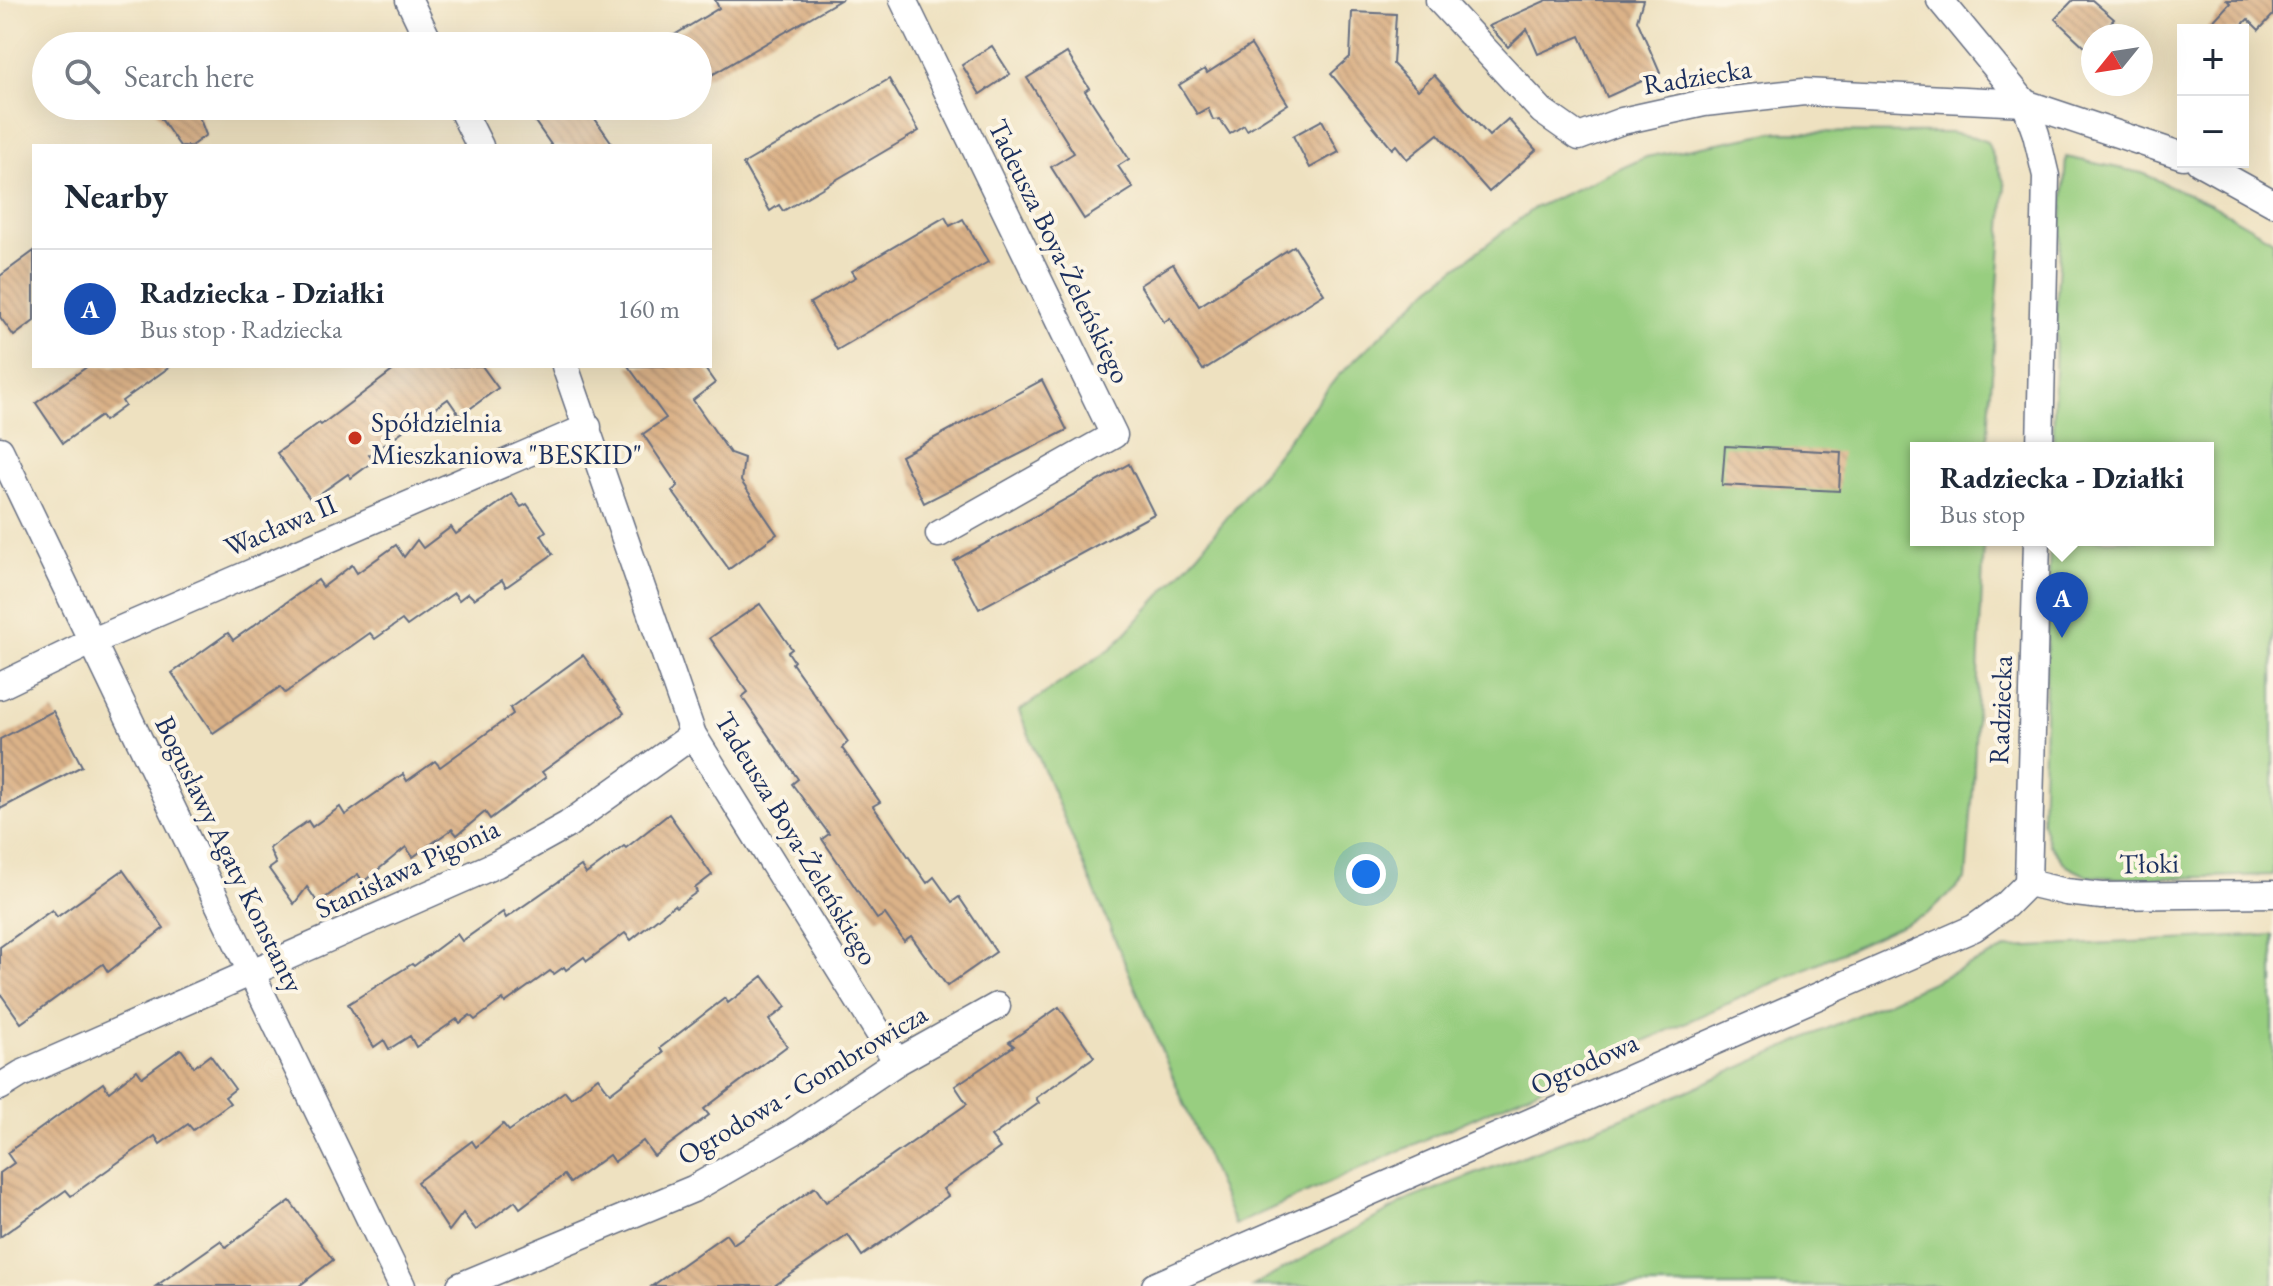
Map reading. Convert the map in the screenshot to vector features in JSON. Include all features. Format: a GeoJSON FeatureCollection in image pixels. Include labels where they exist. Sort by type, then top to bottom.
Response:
{"type":"FeatureCollection","features":[{"type":"Feature","properties":{"kind":"street"},"geometry":{"type":"LineString","coordinates":[[409,0],[424,32]]}},
{"type":"Feature","properties":{"kind":"street","name":"Tadeusza Boya-Żeleńskiego"},"geometry":{"type":"LineString","coordinates":[[903,0],[1114,435],[939,534]]}},
{"type":"Feature","properties":{"kind":"street","name":"Radziecka"},"geometry":{"type":"LineString","coordinates":[[1439,0],[1542,111],[1579,137],[1622,121],[1704,103],[1804,92],[2025,103]]}},
{"type":"Feature","properties":{"kind":"street"},"geometry":{"type":"LineString","coordinates":[[1940,0],[2025,103],[2046,176],[2040,442]]}},
{"type":"Feature","properties":{"kind":"street"},"geometry":{"type":"LineString","coordinates":[[2025,103],[2177,154]]}},
{"type":"Feature","properties":{"kind":"street"},"geometry":{"type":"LineString","coordinates":[[467,120],[479,144]]}},
{"type":"Feature","properties":{"kind":"street"},"geometry":{"type":"LineString","coordinates":[[2210,168],[2273,203]]}},
{"type":"Feature","properties":{"kind":"street","name":"Tadeusza Boya-Żeleńskiego"},"geometry":{"type":"LineString","coordinates":[[566,368],[693,735],[897,1062]]}},
{"type":"Feature","properties":{"kind":"street","name":"Wacława II"},"geometry":{"type":"LineString","coordinates":[[0,686],[91,642],[588,427]]}},
{"type":"Feature","properties":{"kind":"street","name":"Bogusławy Agaty Konstanty"},"geometry":{"type":"LineString","coordinates":[[0,450],[402,1286]]}},
{"type":"Feature","properties":{"kind":"street","name":"Radziecka"},"geometry":{"type":"LineString","coordinates":[[2028,883],[2037,546]]}},
{"type":"Feature","properties":{"kind":"street","name":"Stanisława Pigonia"},"geometry":{"type":"LineString","coordinates":[[0,1087],[21,1074],[497,864],[567,825],[693,735]]}},
{"type":"Feature","properties":{"kind":"street","name":"Tłoki"},"geometry":{"type":"LineString","coordinates":[[2028,883],[2102,896],[2273,894]]}},
{"type":"Feature","properties":{"kind":"street","name":"Ogrodowa"},"geometry":{"type":"LineString","coordinates":[[1155,1286],[1974,928],[2006,905],[2028,883]]}},
{"type":"Feature","properties":{"kind":"street","name":"Ogrodowa - Gombrowicza"},"geometry":{"type":"LineString","coordinates":[[460,1286],[693,1189],[793,1132],[897,1062],[997,1006]]}},
{"type":"Feature","properties":{"kind":"green space"},"geometry":{"type":"Polygon","coordinates":[[[1775,132],[1950,133],[1987,142],[2005,184],[1987,442],[1910,442],[1910,546],[1984,546],[1966,879],[1927,914],[1235,1225],[1019,711],[1113,647],[1199,553],[1337,377],[1431,287],[1534,208],[1646,157],[1775,132]]]}},
{"type":"Feature","properties":{"kind":"green space"},"geometry":{"type":"Polygon","coordinates":[[[2066,157],[2142,173],[2212,205],[2273,240],[2273,875],[2136,879],[2087,876],[2067,866],[2049,845],[2042,821],[2050,546],[2214,546],[2214,442],[2053,442],[2057,294],[2066,157]]]}},
{"type":"Feature","properties":{"kind":"green space"},"geometry":{"type":"Polygon","coordinates":[[[2273,935],[2273,1286],[1253,1286],[1410,1199],[1651,1107],[2008,948],[2273,935]]]}},
{"type":"Feature","properties":{"kind":"building"},"geometry":{"type":"Polygon","coordinates":[[[715,0],[840,0],[712,75],[712,32],[679,32],[719,8],[715,0]]]}},
{"type":"Feature","properties":{"kind":"building"},"geometry":{"type":"Polygon","coordinates":[[[1547,0],[1643,0],[1637,20],[1660,73],[1607,97],[1580,36],[1538,54],[1527,29],[1508,47],[1489,26],[1547,0]]]}},
{"type":"Feature","properties":{"kind":"building"},"geometry":{"type":"Polygon","coordinates":[[[2073,0],[2092,0],[2114,19],[2110,24],[2081,24],[2081,43],[2055,19],[2073,0]]]}},
{"type":"Feature","properties":{"kind":"building"},"geometry":{"type":"Polygon","coordinates":[[[2227,0],[2273,0],[2273,15],[2259,30],[2248,19],[2243,24],[2211,24],[2230,3],[2227,0]]]}},
{"type":"Feature","properties":{"kind":"building"},"geometry":{"type":"Polygon","coordinates":[[[1352,12],[1396,14],[1393,64],[1418,90],[1434,75],[1489,136],[1508,119],[1536,150],[1489,192],[1438,134],[1407,159],[1396,145],[1392,149],[1331,74],[1350,57],[1352,12]]]}},
{"type":"Feature","properties":{"kind":"building"},"geometry":{"type":"Polygon","coordinates":[[[1251,45],[1288,104],[1247,130],[1244,125],[1230,134],[1220,119],[1213,120],[1208,108],[1197,114],[1179,85],[1205,69],[1207,73],[1251,45]]]}},
{"type":"Feature","properties":{"kind":"building"},"geometry":{"type":"Polygon","coordinates":[[[992,46],[1010,74],[980,94],[962,65],[992,46]]]}},
{"type":"Feature","properties":{"kind":"building"},"geometry":{"type":"Polygon","coordinates":[[[1067,53],[1089,88],[1085,91],[1129,159],[1118,166],[1133,188],[1084,219],[1051,167],[1074,153],[1027,78],[1067,53]]]}},
{"type":"Feature","properties":{"kind":"building"},"geometry":{"type":"Polygon","coordinates":[[[889,79],[919,131],[783,211],[779,205],[770,211],[743,164],[889,79]]]}},
{"type":"Feature","properties":{"kind":"building"},"geometry":{"type":"Polygon","coordinates":[[[162,120],[200,120],[206,135],[194,144],[179,144],[162,120]]]}},
{"type":"Feature","properties":{"kind":"building"},"geometry":{"type":"Polygon","coordinates":[[[534,120],[596,120],[613,144],[551,144],[534,120]]]}},
{"type":"Feature","properties":{"kind":"building"},"geometry":{"type":"Polygon","coordinates":[[[1322,120],[1339,152],[1310,168],[1293,136],[1322,120]]]}},
{"type":"Feature","properties":{"kind":"building"},"geometry":{"type":"Polygon","coordinates":[[[945,217],[950,226],[963,219],[988,262],[837,350],[810,303],[856,277],[852,271],[945,217]]]}},
{"type":"Feature","properties":{"kind":"building"},"geometry":{"type":"Polygon","coordinates":[[[1294,246],[1324,294],[1203,370],[1170,318],[1164,322],[1140,285],[1173,264],[1199,306],[1294,246]]]}},
{"type":"Feature","properties":{"kind":"building"},"geometry":{"type":"Polygon","coordinates":[[[32,252],[32,322],[14,336],[0,317],[0,276],[32,252]]]}},
{"type":"Feature","properties":{"kind":"building"},"geometry":{"type":"Polygon","coordinates":[[[85,368],[168,368],[122,401],[125,406],[104,421],[101,416],[63,443],[36,403],[85,368]]]}},
{"type":"Feature","properties":{"kind":"building"},"geometry":{"type":"Polygon","coordinates":[[[396,368],[483,368],[498,388],[460,416],[448,399],[369,455],[374,461],[351,478],[348,474],[311,500],[277,453],[319,423],[321,425],[396,368]]]}},
{"type":"Feature","properties":{"kind":"building"},"geometry":{"type":"Polygon","coordinates":[[[629,368],[704,368],[715,383],[693,400],[730,453],[744,458],[741,481],[777,534],[729,569],[672,491],[678,486],[643,434],[666,418],[629,368]]]}},
{"type":"Feature","properties":{"kind":"building"},"geometry":{"type":"Polygon","coordinates":[[[1042,380],[1067,430],[924,503],[901,456],[1042,380]]]}},
{"type":"Feature","properties":{"kind":"building"},"geometry":{"type":"Polygon","coordinates":[[[1725,446],[1841,452],[1839,491],[1722,485],[1725,446]]]}},
{"type":"Feature","properties":{"kind":"building"},"geometry":{"type":"Polygon","coordinates":[[[1129,464],[1154,514],[979,609],[954,561],[1129,464]]]}},
{"type":"Feature","properties":{"kind":"building"},"geometry":{"type":"Polygon","coordinates":[[[512,494],[521,507],[527,504],[546,531],[541,535],[553,554],[506,587],[502,580],[474,599],[468,593],[459,600],[454,593],[407,626],[402,620],[375,639],[370,633],[285,693],[280,687],[213,733],[172,673],[228,633],[233,640],[318,580],[323,587],[352,565],[357,573],[396,545],[404,557],[417,540],[423,548],[451,527],[456,534],[512,494]]]}},
{"type":"Feature","properties":{"kind":"building"},"geometry":{"type":"Polygon","coordinates":[[[760,604],[792,649],[788,652],[794,661],[792,663],[848,742],[842,748],[880,802],[873,806],[927,883],[934,877],[952,902],[959,897],[996,952],[947,986],[911,936],[904,941],[885,914],[877,919],[822,839],[829,834],[792,784],[798,779],[742,697],[748,692],[710,638],[760,604]]]}},
{"type":"Feature","properties":{"kind":"building"},"geometry":{"type":"Polygon","coordinates":[[[583,655],[624,713],[542,772],[546,777],[490,819],[485,812],[457,835],[452,829],[413,857],[406,847],[363,882],[358,874],[318,903],[307,887],[294,904],[269,869],[276,864],[269,848],[308,821],[312,827],[340,807],[345,815],[403,774],[407,781],[435,761],[440,767],[513,714],[510,708],[583,655]]]}},
{"type":"Feature","properties":{"kind":"building"},"geometry":{"type":"Polygon","coordinates":[[[53,711],[82,766],[0,809],[0,739],[53,711]]]}},
{"type":"Feature","properties":{"kind":"building"},"geometry":{"type":"Polygon","coordinates":[[[669,814],[712,875],[695,888],[697,892],[676,907],[674,905],[631,940],[625,933],[587,961],[584,957],[566,970],[564,967],[554,974],[550,971],[475,1020],[470,1015],[460,1023],[457,1019],[416,1047],[410,1036],[389,1049],[384,1040],[374,1047],[348,1004],[412,964],[414,966],[457,934],[462,941],[503,912],[506,918],[581,866],[586,874],[669,814]]]}},
{"type":"Feature","properties":{"kind":"building"},"geometry":{"type":"Polygon","coordinates":[[[123,870],[164,928],[108,972],[103,964],[21,1023],[0,993],[0,947],[52,910],[57,917],[123,870]]]}},
{"type":"Feature","properties":{"kind":"building"},"geometry":{"type":"Polygon","coordinates":[[[763,976],[786,1007],[769,1020],[787,1046],[704,1109],[709,1115],[654,1156],[643,1141],[614,1162],[609,1155],[570,1183],[564,1175],[520,1208],[515,1201],[476,1230],[463,1213],[449,1231],[417,1182],[472,1141],[476,1147],[503,1124],[509,1131],[565,1091],[571,1098],[598,1077],[610,1093],[663,1053],[660,1048],[725,998],[728,1003],[763,976]]]}},
{"type":"Feature","properties":{"kind":"building"},"geometry":{"type":"Polygon","coordinates":[[[1059,1007],[1094,1057],[1036,1098],[1039,1103],[991,1137],[1000,1148],[943,1189],[948,1196],[862,1256],[848,1235],[774,1286],[652,1286],[726,1234],[733,1244],[815,1187],[826,1202],[967,1104],[955,1086],[1014,1046],[1009,1042],[1059,1007]]]}},
{"type":"Feature","properties":{"kind":"building"},"geometry":{"type":"Polygon","coordinates":[[[181,1049],[194,1067],[210,1055],[235,1089],[225,1097],[230,1103],[193,1130],[188,1124],[160,1144],[155,1136],[71,1196],[66,1190],[0,1237],[0,1173],[14,1163],[7,1153],[103,1083],[109,1092],[137,1070],[142,1077],[181,1049]]]}},
{"type":"Feature","properties":{"kind":"building"},"geometry":{"type":"Polygon","coordinates":[[[290,1201],[333,1260],[299,1286],[156,1286],[220,1241],[226,1247],[290,1201]]]}},
{"type":"Feature","properties":{"kind":"place","name":"Spółdzielnia Mieszkaniowa \"BESKID\""},"geometry":{"type":"Point","coordinates":[355,438]}},
{"type":"Feature","properties":{"kind":"place","name":"Radziecka - Działki"},"geometry":{"type":"Point","coordinates":[2062,638]}}]}
